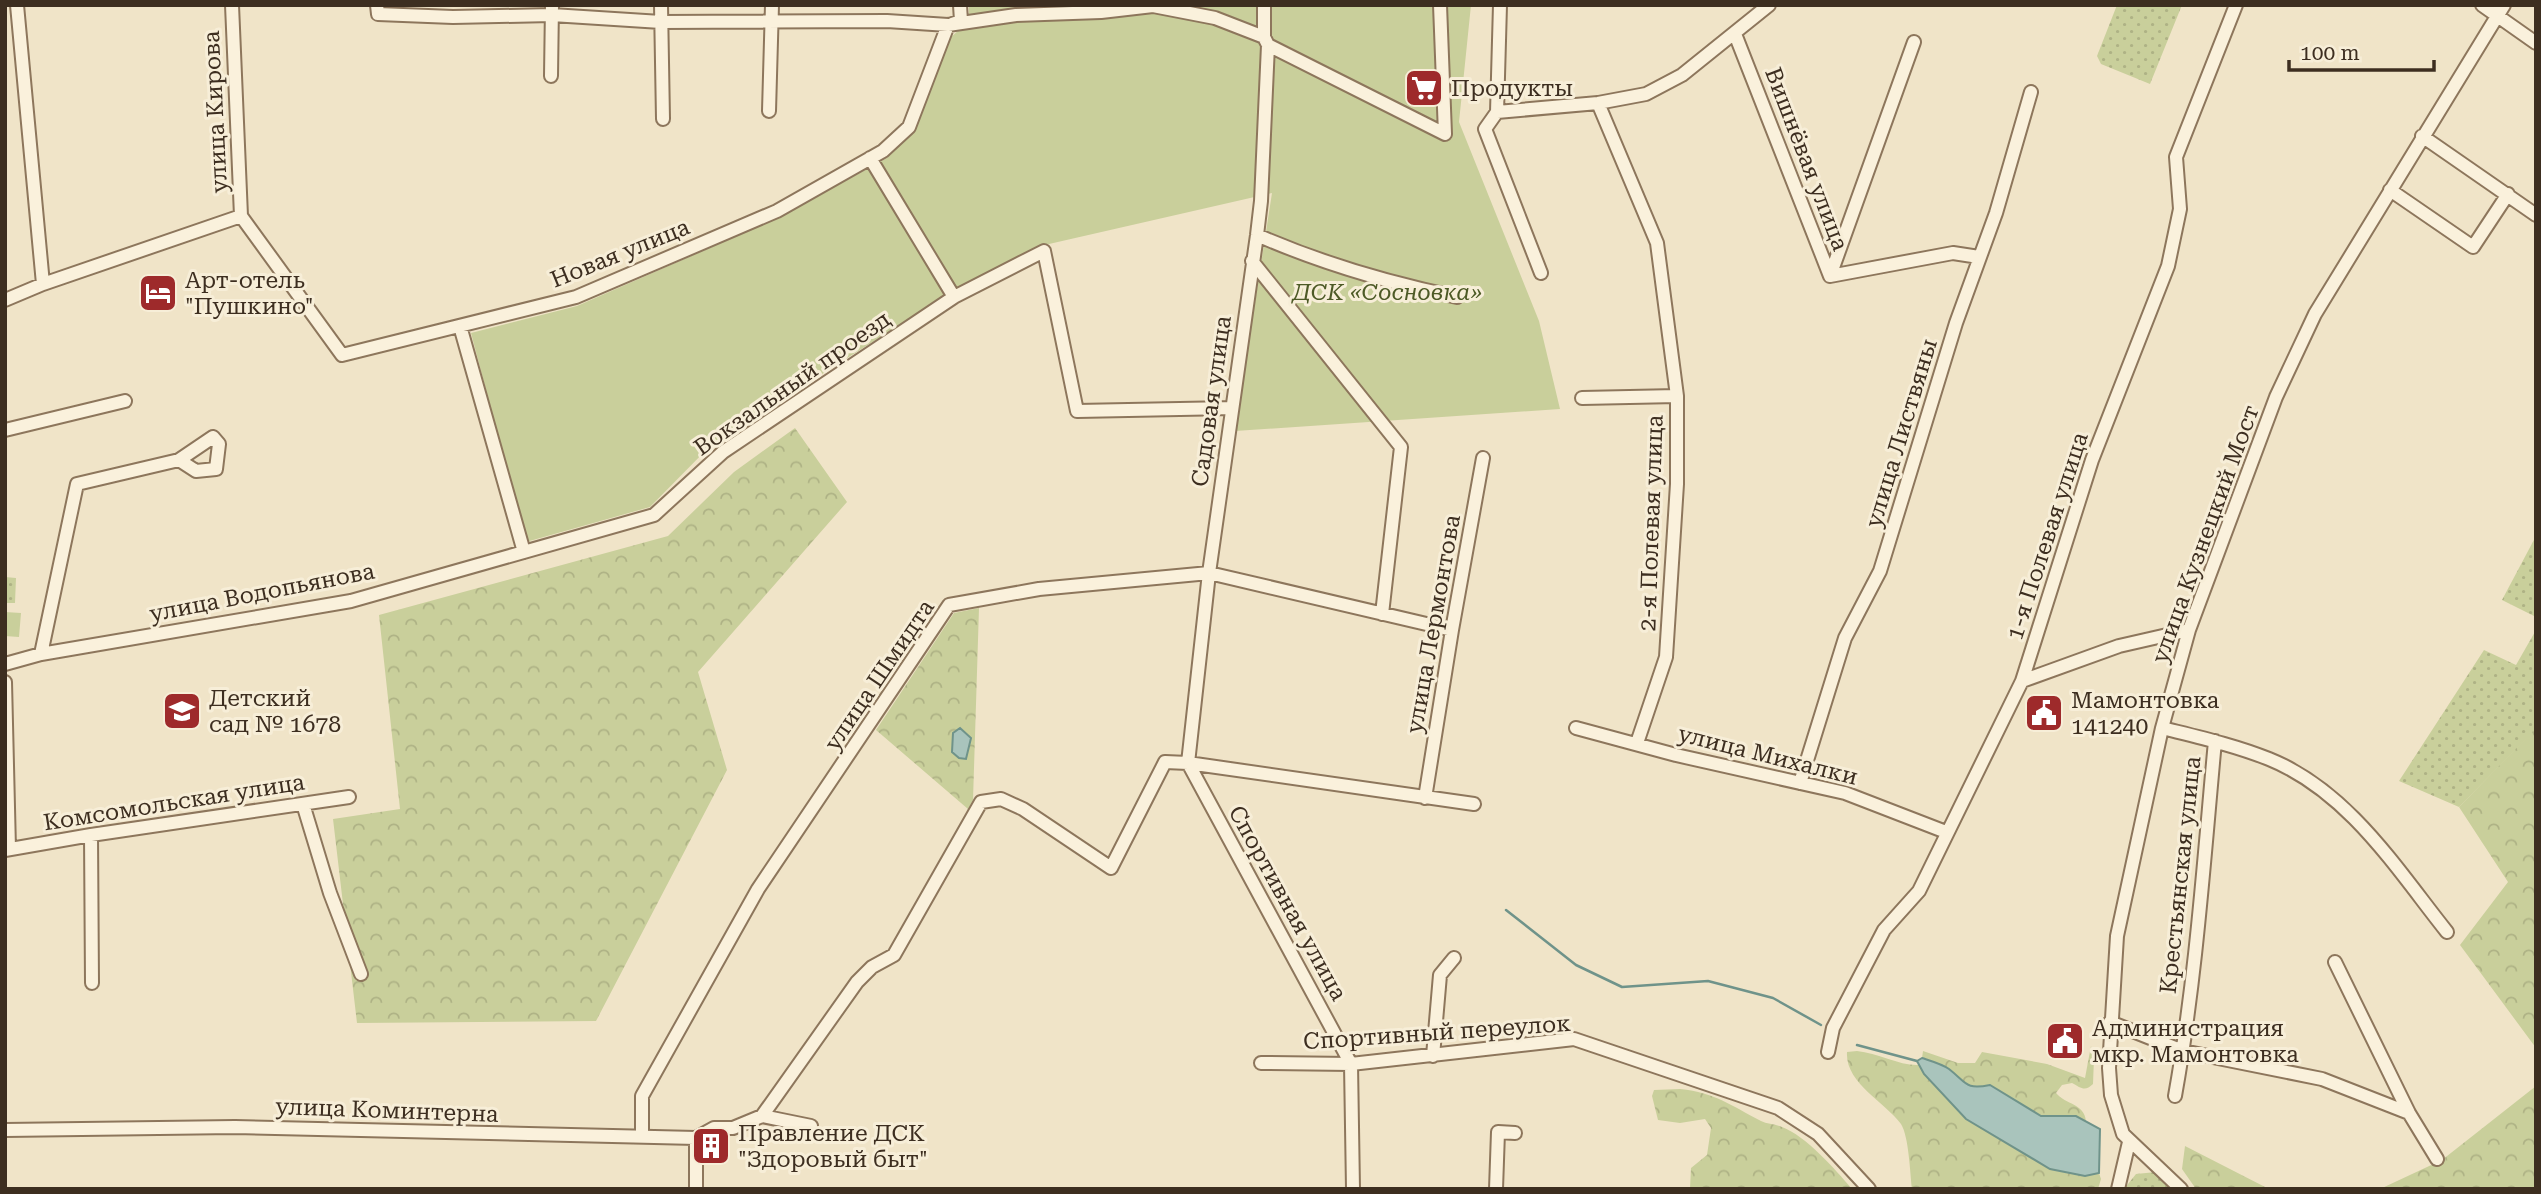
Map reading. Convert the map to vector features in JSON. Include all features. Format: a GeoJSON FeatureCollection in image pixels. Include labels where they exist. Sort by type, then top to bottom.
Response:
{"type":"FeatureCollection","features":[{"type":"Feature","properties":{"kind":"street"},"geometry":{"type":"LineString","coordinates":[[17,5],[43,284]]}},
{"type":"Feature","properties":{"kind":"street","name":"улица Кирова"},"geometry":{"type":"LineString","coordinates":[[232,5],[241,216]]}},
{"type":"Feature","properties":{"kind":"street"},"geometry":{"type":"LineString","coordinates":[[660,5],[663,119]]}},
{"type":"Feature","properties":{"kind":"street"},"geometry":{"type":"LineString","coordinates":[[769,111],[772,5]]}},
{"type":"Feature","properties":{"kind":"street","name":"Новая улица"},"geometry":{"type":"LineString","coordinates":[[241,216],[342,355],[576,297],[776,211],[883,151],[909,127],[948,25],[961,21],[960,5]]}},
{"type":"Feature","properties":{"kind":"street","name":"Садовая улица"},"geometry":{"type":"LineString","coordinates":[[1188,762],[1209,573],[1261,201],[1266,41],[1264,5]]}},
{"type":"Feature","properties":{"kind":"street"},"geometry":{"type":"LineString","coordinates":[[377,10],[453,16],[552,10],[661,23],[887,22],[948,25],[1016,15],[1101,12],[1153,6],[1215,18],[1266,41],[1445,134],[1440,5]]}},
{"type":"Feature","properties":{"kind":"street"},"geometry":{"type":"LineString","coordinates":[[1500,5],[1497,112],[1485,129],[1541,273]]}},
{"type":"Feature","properties":{"kind":"street"},"geometry":{"type":"LineString","coordinates":[[1497,112],[1598,103],[1646,94],[1682,75],[1769,5]]}},
{"type":"Feature","properties":{"kind":"street","name":"1-я Полевая улица"},"geometry":{"type":"LineString","coordinates":[[1828,1052],[1833,1028],[1884,930],[1919,891],[2022,681],[2092,460],[2168,266],[2180,209],[2176,157],[2236,5]]}},
{"type":"Feature","properties":{"kind":"street"},"geometry":{"type":"LineString","coordinates":[[2482,5],[2500,10],[2536,43]]}},
{"type":"Feature","properties":{"kind":"street"},"geometry":{"type":"LineString","coordinates":[[551,76],[552,10]]}},
{"type":"Feature","properties":{"kind":"street","name":"улица Кузнецкий Мост"},"geometry":{"type":"LineString","coordinates":[[2181,1189],[2129,1142],[2118,1124],[2111,1096],[2109,1068],[2117,936],[2162,728],[2189,630],[2276,397],[2315,314],[2500,10]]}},
{"type":"Feature","properties":{"kind":"street","name":"Вишнёвая улица"},"geometry":{"type":"LineString","coordinates":[[1735,34],[1830,276],[1953,253],[1979,257]]}},
{"type":"Feature","properties":{"kind":"street"},"geometry":{"type":"LineString","coordinates":[[1830,276],[1914,42]]}},
{"type":"Feature","properties":{"kind":"street","name":"улица Листвяны"},"geometry":{"type":"LineString","coordinates":[[1800,783],[1845,638],[1880,571],[1979,257],[1996,213],[2031,92]]}},
{"type":"Feature","properties":{"kind":"street","name":"2-я Полевая улица"},"geometry":{"type":"LineString","coordinates":[[1598,103],[1657,243],[1677,396],[1677,484],[1666,657],[1637,743]]}},
{"type":"Feature","properties":{"kind":"street"},"geometry":{"type":"LineString","coordinates":[[2422,136],[2536,215]]}},
{"type":"Feature","properties":{"kind":"street"},"geometry":{"type":"LineString","coordinates":[[870,158],[954,297]]}},
{"type":"Feature","properties":{"kind":"street"},"geometry":{"type":"LineString","coordinates":[[2390,190],[2473,247],[2508,194]]}},
{"type":"Feature","properties":{"kind":"street"},"geometry":{"type":"LineString","coordinates":[[5,300],[43,284],[241,216]]}},
{"type":"Feature","properties":{"kind":"street"},"geometry":{"type":"LineString","coordinates":[[1257,235],[1294,251],[1401,285],[1457,297]]}},
{"type":"Feature","properties":{"kind":"street","name":"Вокзальный проезд"},"geometry":{"type":"LineString","coordinates":[[524,552],[654,515],[723,452],[954,297],[1044,251],[1077,411],[1231,408]]}},
{"type":"Feature","properties":{"kind":"street"},"geometry":{"type":"LineString","coordinates":[[1252,261],[1401,447],[1382,614]]}},
{"type":"Feature","properties":{"kind":"street"},"geometry":{"type":"LineString","coordinates":[[460,326],[524,552]]}},
{"type":"Feature","properties":{"kind":"street"},"geometry":{"type":"LineString","coordinates":[[1582,398],[1677,396]]}},
{"type":"Feature","properties":{"kind":"street"},"geometry":{"type":"LineString","coordinates":[[5,430],[125,401]]}},
{"type":"Feature","properties":{"kind":"street","name":"улица Лермонтова"},"geometry":{"type":"LineString","coordinates":[[1425,798],[1483,458]]}},
{"type":"Feature","properties":{"kind":"street"},"geometry":{"type":"LineString","coordinates":[[41,654],[77,484],[179,460]]}},
{"type":"Feature","properties":{"kind":"street","name":"улица Водопьянова"},"geometry":{"type":"LineString","coordinates":[[5,664],[41,654],[351,601],[524,552]]}},
{"type":"Feature","properties":{"kind":"street","name":"улица Шмидта"},"geometry":{"type":"LineString","coordinates":[[642,1137],[642,1096],[758,889],[949,605],[1039,589],[1209,573],[1452,630]]}},
{"type":"Feature","properties":{"kind":"street"},"geometry":{"type":"LineString","coordinates":[[2022,681],[2119,646],[2189,630]]}},
{"type":"Feature","properties":{"kind":"street"},"geometry":{"type":"LineString","coordinates":[[5,682],[7,849]]}},
{"type":"Feature","properties":{"kind":"street","name":"улица Михалки"},"geometry":{"type":"LineString","coordinates":[[1576,728],[1676,755],[1845,793],[1946,832]]}},
{"type":"Feature","properties":{"kind":"street"},"geometry":{"type":"LineString","coordinates":[[2162,728],[2215,741],[2271,760],[2315,785],[2358,821],[2447,932]]}},
{"type":"Feature","properties":{"kind":"street","name":"Крестьянская улица"},"geometry":{"type":"LineString","coordinates":[[2175,1096],[2183,1051],[2215,741]]}},
{"type":"Feature","properties":{"kind":"street"},"geometry":{"type":"LineString","coordinates":[[811,1126],[762,1116],[857,982],[872,967],[894,955],[981,802],[1001,799],[1023,809],[1111,868],[1165,762],[1188,762],[1474,804]]}},
{"type":"Feature","properties":{"kind":"street","name":"Спортивная улица"},"geometry":{"type":"LineString","coordinates":[[1188,762],[1351,1064],[1353,1189]]}},
{"type":"Feature","properties":{"kind":"street","name":"Комсомольская улица"},"geometry":{"type":"LineString","coordinates":[[7,849],[349,797]]}},
{"type":"Feature","properties":{"kind":"street"},"geometry":{"type":"LineString","coordinates":[[303,804],[330,893],[361,974]]}},
{"type":"Feature","properties":{"kind":"street"},"geometry":{"type":"LineString","coordinates":[[91,835],[92,983]]}},
{"type":"Feature","properties":{"kind":"street"},"geometry":{"type":"LineString","coordinates":[[1433,1056],[1440,975],[1454,958]]}},
{"type":"Feature","properties":{"kind":"street"},"geometry":{"type":"LineString","coordinates":[[2336,962],[2409,1113],[2437,1159]]}},
{"type":"Feature","properties":{"kind":"street"},"geometry":{"type":"LineString","coordinates":[[2110,1022],[2183,1051],[2322,1079],[2409,1113]]}},
{"type":"Feature","properties":{"kind":"street","name":"Спортивный переулок"},"geometry":{"type":"LineString","coordinates":[[1261,1063],[1351,1064],[1574,1040],[1778,1108],[1818,1135],[1869,1189]]}},
{"type":"Feature","properties":{"kind":"street","name":"улица Коминтерна"},"geometry":{"type":"LineString","coordinates":[[5,1130],[235,1127],[696,1138],[714,1128],[733,1128],[762,1116]]}},
{"type":"Feature","properties":{"kind":"street"},"geometry":{"type":"LineString","coordinates":[[1496,1189],[1498,1132],[1515,1133]]}},
{"type":"Feature","properties":{"kind":"street"},"geometry":{"type":"LineString","coordinates":[[696,1138],[696,1189]]}},
{"type":"Feature","properties":{"kind":"street"},"geometry":{"type":"LineString","coordinates":[[2118,1189],[2129,1142]]}},
{"type":"Feature","properties":{"kind":"green space","name":"ДСК «Сосновка»"},"geometry":{"type":"Polygon","coordinates":[[[969,5],[1471,5],[1459,122],[1539,321],[1560,409],[1235,431],[1272,193],[1049,244],[953,291],[713,443],[650,507],[526,542],[471,333],[577,306],[778,218],[887,158],[913,132],[950,38],[969,21],[969,5]]]}},
{"type":"Feature","properties":{"kind":"green space"},"geometry":{"type":"Polygon","coordinates":[[[2117,5],[2182,5],[2150,84],[2101,64],[2097,56],[2117,5]]]}},
{"type":"Feature","properties":{"kind":"green space"},"geometry":{"type":"Polygon","coordinates":[[[795,428],[847,502],[698,672],[727,770],[596,1021],[357,1023],[333,819],[400,809],[379,615],[668,536],[734,472],[795,428]]]}},
{"type":"Feature","properties":{"kind":"green space"},"geometry":{"type":"Polygon","coordinates":[[[2536,536],[2536,617],[2502,600],[2536,536]]]}},
{"type":"Feature","properties":{"kind":"green space"},"geometry":{"type":"Polygon","coordinates":[[[5,577],[16,578],[15,603],[5,603],[5,577]]]}},
{"type":"Feature","properties":{"kind":"green space"},"geometry":{"type":"Polygon","coordinates":[[[979,608],[973,800],[968,809],[876,730],[954,613],[979,608]]]}},
{"type":"Feature","properties":{"kind":"green space"},"geometry":{"type":"Polygon","coordinates":[[[5,612],[21,613],[19,637],[5,636],[5,612]]]}},
{"type":"Feature","properties":{"kind":"green space"},"geometry":{"type":"Polygon","coordinates":[[[2536,630],[2536,729],[2459,807],[2399,781],[2484,650],[2516,665],[2536,630]]]}},
{"type":"Feature","properties":{"kind":"green space"},"geometry":{"type":"Polygon","coordinates":[[[2536,728],[2536,1048],[2460,945],[2508,882],[2459,807],[2536,728]]]}},
{"type":"Feature","properties":{"kind":"green space"},"geometry":{"type":"Polygon","coordinates":[[[2091,1046],[2094,1058],[2093,1084],[2085,1089],[2072,1083],[2062,1085],[2056,1093],[2078,1107],[2085,1115],[2086,1121],[2076,1116],[2041,1116],[1990,1085],[1971,1086],[1943,1066],[1922,1058],[1923,1051],[1958,1063],[1975,1063],[1982,1052],[2047,1064],[2085,1078],[2091,1046]]]}},
{"type":"Feature","properties":{"kind":"green space"},"geometry":{"type":"Polygon","coordinates":[[[1857,1051],[1904,1064],[1919,1065],[1924,1074],[2085,1176],[2099,1173],[2101,1179],[2098,1189],[1912,1189],[1904,1130],[1852,1073],[1847,1052],[1857,1051]]]}},
{"type":"Feature","properties":{"kind":"green space"},"geometry":{"type":"Polygon","coordinates":[[[2536,1086],[2536,1189],[2380,1189],[2442,1160],[2536,1086]]]}},
{"type":"Feature","properties":{"kind":"green space"},"geometry":{"type":"Polygon","coordinates":[[[1680,1089],[1713,1097],[1761,1121],[1791,1131],[1820,1154],[1852,1189],[1690,1189],[1691,1168],[1707,1155],[1711,1128],[1705,1119],[1680,1123],[1658,1120],[1652,1096],[1654,1090],[1680,1089]]]}},
{"type":"Feature","properties":{"kind":"green space"},"geometry":{"type":"Polygon","coordinates":[[[2185,1146],[2269,1189],[2196,1189],[2182,1169],[2185,1146]]]}},
{"type":"Feature","properties":{"kind":"green space"},"geometry":{"type":"Polygon","coordinates":[[[2156,1172],[2171,1189],[2124,1189],[2136,1174],[2156,1172]]]}},
{"type":"Feature","properties":{"kind":"water"},"geometry":{"type":"Polygon","coordinates":[[[960,728],[971,738],[966,759],[959,758],[952,752],[953,733],[960,728]]]}},
{"type":"Feature","properties":{"kind":"water"},"geometry":{"type":"Polygon","coordinates":[[[1922,1058],[1946,1067],[1971,1086],[1990,1085],[2041,1116],[2076,1116],[2100,1129],[2099,1173],[2085,1176],[2050,1169],[1966,1119],[1924,1074],[1917,1061],[1922,1058]]]}},
{"type":"Feature","properties":{"kind":"waterway"},"geometry":{"type":"LineString","coordinates":[[1506,910],[1576,965],[1622,987],[1708,981],[1773,998],[1821,1025]]}},
{"type":"Feature","properties":{"kind":"waterway"},"geometry":{"type":"LineString","coordinates":[[1857,1045],[1917,1061]]}},
{"type":"Feature","properties":{"kind":"place","name":"Продукты"},"geometry":{"type":"Point","coordinates":[1424,88]}},
{"type":"Feature","properties":{"kind":"place","name":"Арт-отель \"Пушкино\""},"geometry":{"type":"Point","coordinates":[158,293]}},
{"type":"Feature","properties":{"kind":"place","name":"Детский сад № 1678"},"geometry":{"type":"Point","coordinates":[182,711]}},
{"type":"Feature","properties":{"kind":"place","name":"Мамонтовка 141240"},"geometry":{"type":"Point","coordinates":[2044,713]}},
{"type":"Feature","properties":{"kind":"place","name":"Администрация мкр. Мамонтовка"},"geometry":{"type":"Point","coordinates":[2065,1041]}},
{"type":"Feature","properties":{"kind":"place","name":"Правление ДСК \"Здоровый быт\""},"geometry":{"type":"Point","coordinates":[711,1146]}}]}
